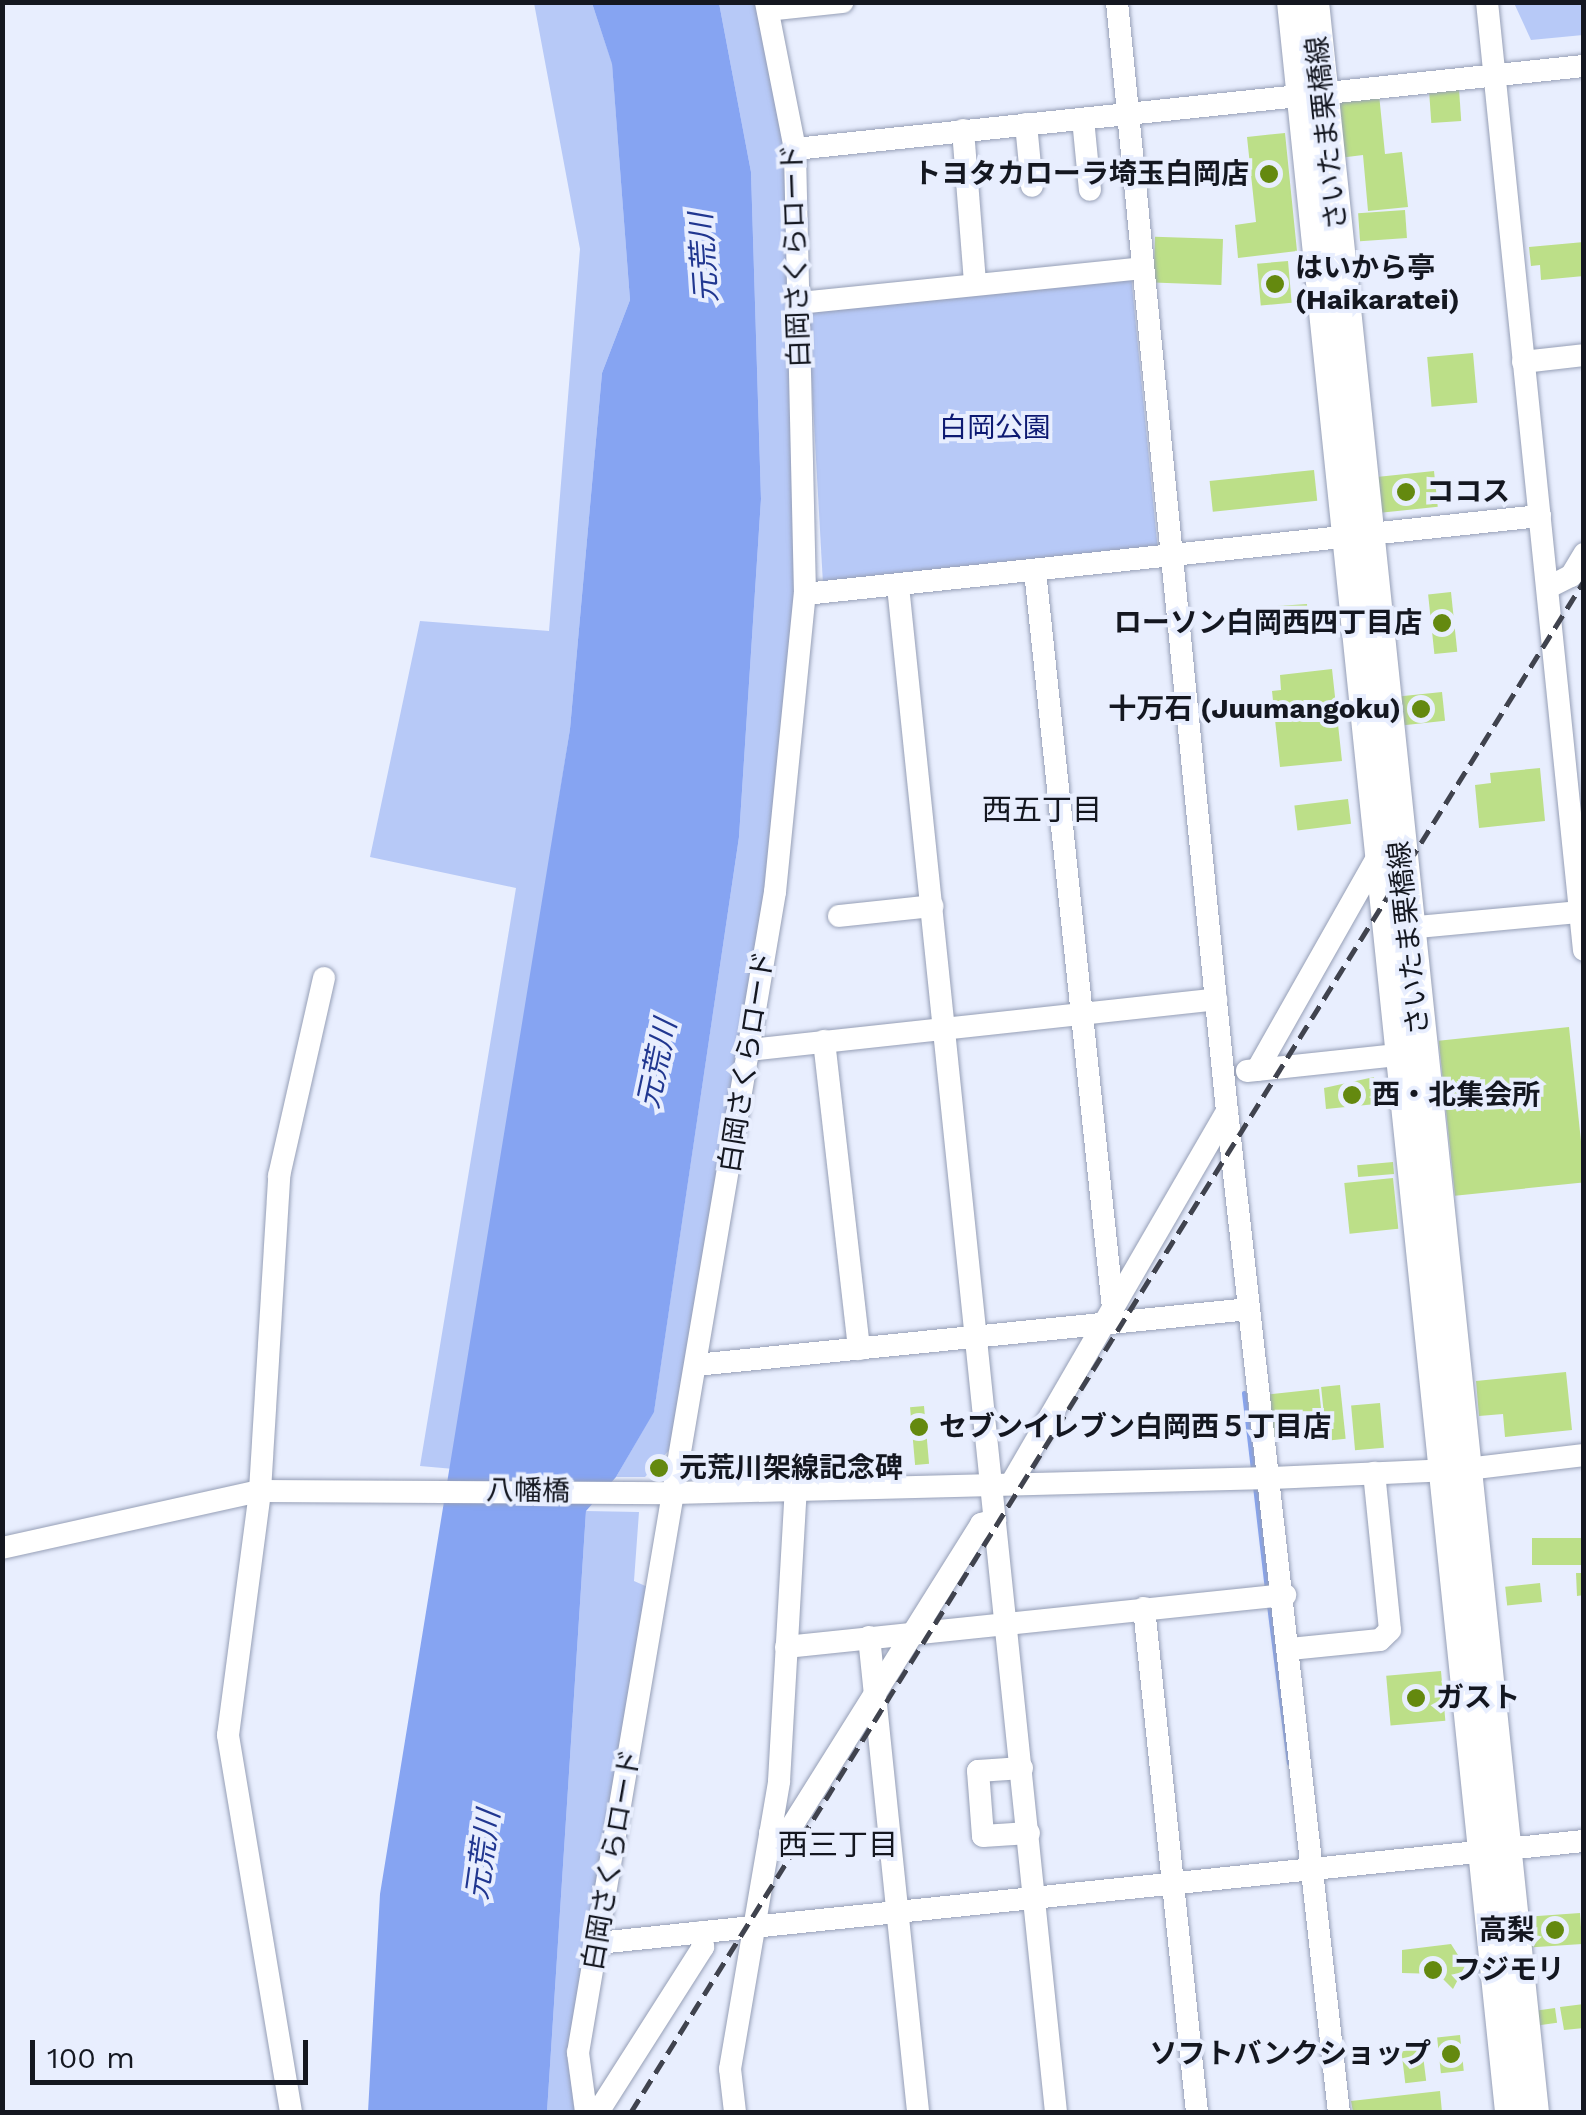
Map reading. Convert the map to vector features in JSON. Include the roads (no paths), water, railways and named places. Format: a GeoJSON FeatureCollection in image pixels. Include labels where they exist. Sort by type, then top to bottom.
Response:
{"type":"FeatureCollection","features":[{"type":"Feature","properties":{"kind":"main road","name":"さいたま栗橋線"},"geometry":{"type":"LineString","coordinates":[[1292,2],[1312,94],[1358,533],[1407,928],[1495,1851],[1510,2112]]}},
{"type":"Feature","properties":{"kind":"main road","name":"さいたま栗橋線"},"geometry":{"type":"LineString","coordinates":[[1312,94],[1314,2]]}},
{"type":"Feature","properties":{"kind":"main road","name":"さいたま栗橋線"},"geometry":{"type":"LineString","coordinates":[[1358,533],[1376,860],[1397,1055],[1456,1468]]}},
{"type":"Feature","properties":{"kind":"main road","name":"さいたま栗橋線"},"geometry":{"type":"LineString","coordinates":[[1495,1851],[1534,2112]]}},
{"type":"Feature","properties":{"kind":"street"},"geometry":{"type":"LineString","coordinates":[[767,6],[843,2]]}},
{"type":"Feature","properties":{"kind":"street"},"geometry":{"type":"LineString","coordinates":[[1117,2],[1227,1111],[1272,1478],[1339,2112]]}},
{"type":"Feature","properties":{"kind":"street"},"geometry":{"type":"LineString","coordinates":[[1487,2],[1540,516],[1573,745],[1584,950]]}},
{"type":"Feature","properties":{"kind":"street","name":"白岡さくらロード"},"geometry":{"type":"LineString","coordinates":[[586,2112],[578,2053],[775,892],[805,594],[795,149],[767,6]]}},
{"type":"Feature","properties":{"kind":"street"},"geometry":{"type":"LineString","coordinates":[[795,149],[1584,66]]}},
{"type":"Feature","properties":{"kind":"street"},"geometry":{"type":"LineString","coordinates":[[1083,119],[1090,190]]}},
{"type":"Feature","properties":{"kind":"street"},"geometry":{"type":"LineString","coordinates":[[1026,124],[1032,186]]}},
{"type":"Feature","properties":{"kind":"street"},"geometry":{"type":"LineString","coordinates":[[964,130],[976,282]]}},
{"type":"Feature","properties":{"kind":"street"},"geometry":{"type":"LineString","coordinates":[[799,304],[976,282],[1141,268]]}},
{"type":"Feature","properties":{"kind":"street"},"geometry":{"type":"LineString","coordinates":[[1523,362],[1584,355]]}},
{"type":"Feature","properties":{"kind":"street"},"geometry":{"type":"LineString","coordinates":[[805,594],[1540,516]]}},
{"type":"Feature","properties":{"kind":"street"},"geometry":{"type":"LineString","coordinates":[[1550,588],[1571,576],[1584,554]]}},
{"type":"Feature","properties":{"kind":"street"},"geometry":{"type":"LineString","coordinates":[[1035,570],[1084,1014],[1108,1317]]}},
{"type":"Feature","properties":{"kind":"street"},"geometry":{"type":"LineString","coordinates":[[898,586],[978,1338],[1002,1484],[995,1520],[1056,2112]]}},
{"type":"Feature","properties":{"kind":"street"},"geometry":{"type":"LineString","coordinates":[[1257,1070],[1376,860]]}},
{"type":"Feature","properties":{"kind":"street"},"geometry":{"type":"LineString","coordinates":[[839,916],[932,906]]}},
{"type":"Feature","properties":{"kind":"street"},"geometry":{"type":"LineString","coordinates":[[1407,928],[1580,912]]}},
{"type":"Feature","properties":{"kind":"street"},"geometry":{"type":"LineString","coordinates":[[292,2112],[228,1735],[260,1491],[280,1176],[324,978]]}},
{"type":"Feature","properties":{"kind":"street"},"geometry":{"type":"LineString","coordinates":[[750,1050],[1216,999]]}},
{"type":"Feature","properties":{"kind":"street"},"geometry":{"type":"LineString","coordinates":[[824,1041],[859,1349]]}},
{"type":"Feature","properties":{"kind":"street"},"geometry":{"type":"LineString","coordinates":[[1224,1074],[1397,1055]]}},
{"type":"Feature","properties":{"kind":"street"},"geometry":{"type":"LineString","coordinates":[[1002,1484],[1108,1317],[1227,1111]]}},
{"type":"Feature","properties":{"kind":"street"},"geometry":{"type":"LineString","coordinates":[[696,1365],[978,1338],[1108,1317],[1249,1309]]}},
{"type":"Feature","properties":{"kind":"street","name":"八幡橋"},"geometry":{"type":"LineString","coordinates":[[2,1548],[260,1491],[674,1494],[1272,1478],[1456,1468],[1584,1455]]}},
{"type":"Feature","properties":{"kind":"street"},"geometry":{"type":"LineString","coordinates":[[1290,1649],[1380,1640],[1390,1630],[1374,1473]]}},
{"type":"Feature","properties":{"kind":"street"},"geometry":{"type":"LineString","coordinates":[[735,2112],[730,2069],[770,1833],[796,1490]]}},
{"type":"Feature","properties":{"kind":"street"},"geometry":{"type":"LineString","coordinates":[[770,1833],[790,1829],[981,1524],[995,1520]]}},
{"type":"Feature","properties":{"kind":"street"},"geometry":{"type":"LineString","coordinates":[[786,1647],[1284,1595]]}},
{"type":"Feature","properties":{"kind":"street"},"geometry":{"type":"LineString","coordinates":[[1144,1608],[1197,2112]]}},
{"type":"Feature","properties":{"kind":"street"},"geometry":{"type":"LineString","coordinates":[[869,1638],[918,2112]]}},
{"type":"Feature","properties":{"kind":"street"},"geometry":{"type":"LineString","coordinates":[[1022,1768],[978,1771],[983,1836],[1028,1833]]}},
{"type":"Feature","properties":{"kind":"street"},"geometry":{"type":"LineString","coordinates":[[598,1944],[1584,1842]]}},
{"type":"Feature","properties":{"kind":"street"},"geometry":{"type":"LineString","coordinates":[[598,2112],[703,1948],[700,1932]]}},
{"type":"Feature","properties":{"kind":"water","name":"元荒川"},"geometry":{"type":"Polygon","coordinates":[[[592,3],[719,3],[751,172],[761,499],[739,837],[654,1412],[616,1477],[586,1511],[547,2112],[368,2112],[380,1894],[570,729],[602,373],[630,300],[612,64],[592,3]]]}},
{"type":"Feature","properties":{"kind":"waterway"},"geometry":{"type":"LineString","coordinates":[[1244,1393],[1253,1470]]}},
{"type":"Feature","properties":{"kind":"waterway"},"geometry":{"type":"LineString","coordinates":[[1255,1486],[1267,1589]]}},
{"type":"Feature","properties":{"kind":"waterway"},"geometry":{"type":"LineString","coordinates":[[1269,1605],[1289,1763]]}},
{"type":"Feature","properties":{"kind":"railway"},"geometry":{"type":"LineString","coordinates":[[631,2112],[1584,581]]}},
{"type":"Feature","properties":{"kind":"place","name":"トヨタカローラ埼玉白岡店"},"geometry":{"type":"Point","coordinates":[1269,174]}},
{"type":"Feature","properties":{"kind":"place","name":"はいから亭 (Haikaratei)"},"geometry":{"type":"Point","coordinates":[1275,284]}},
{"type":"Feature","properties":{"kind":"place","name":"ココス"},"geometry":{"type":"Point","coordinates":[1406,492]}},
{"type":"Feature","properties":{"kind":"place","name":"ローソン白岡西四丁目店"},"geometry":{"type":"Point","coordinates":[1442,623]}},
{"type":"Feature","properties":{"kind":"place","name":"十万石 (Juumangoku)"},"geometry":{"type":"Point","coordinates":[1421,709]}},
{"type":"Feature","properties":{"kind":"place","name":"西・北集会所"},"geometry":{"type":"Point","coordinates":[1352,1095]}},
{"type":"Feature","properties":{"kind":"place","name":"セブンイレブン白岡西５丁目店"},"geometry":{"type":"Point","coordinates":[919,1427]}},
{"type":"Feature","properties":{"kind":"place","name":"元荒川架線記念碑"},"geometry":{"type":"Point","coordinates":[659,1468]}},
{"type":"Feature","properties":{"kind":"place","name":"ガスト"},"geometry":{"type":"Point","coordinates":[1416,1698]}},
{"type":"Feature","properties":{"kind":"place","name":"高梨"},"geometry":{"type":"Point","coordinates":[1555,1930]}},
{"type":"Feature","properties":{"kind":"place","name":"フジモリ"},"geometry":{"type":"Point","coordinates":[1433,1970]}},
{"type":"Feature","properties":{"kind":"place","name":"ソフトバンクショップ"},"geometry":{"type":"Point","coordinates":[1451,2054]}},
{"type":"Feature","properties":{"kind":"district","name":"西五丁目"},"geometry":{"type":"Point","coordinates":[1042,810]}},
{"type":"Feature","properties":{"kind":"district","name":"西三丁目"},"geometry":{"type":"Point","coordinates":[838,1845]}},
{"type":"Feature","properties":{"kind":"park label","name":"白岡公園"},"geometry":{"type":"Point","coordinates":[995,428]}}]}
